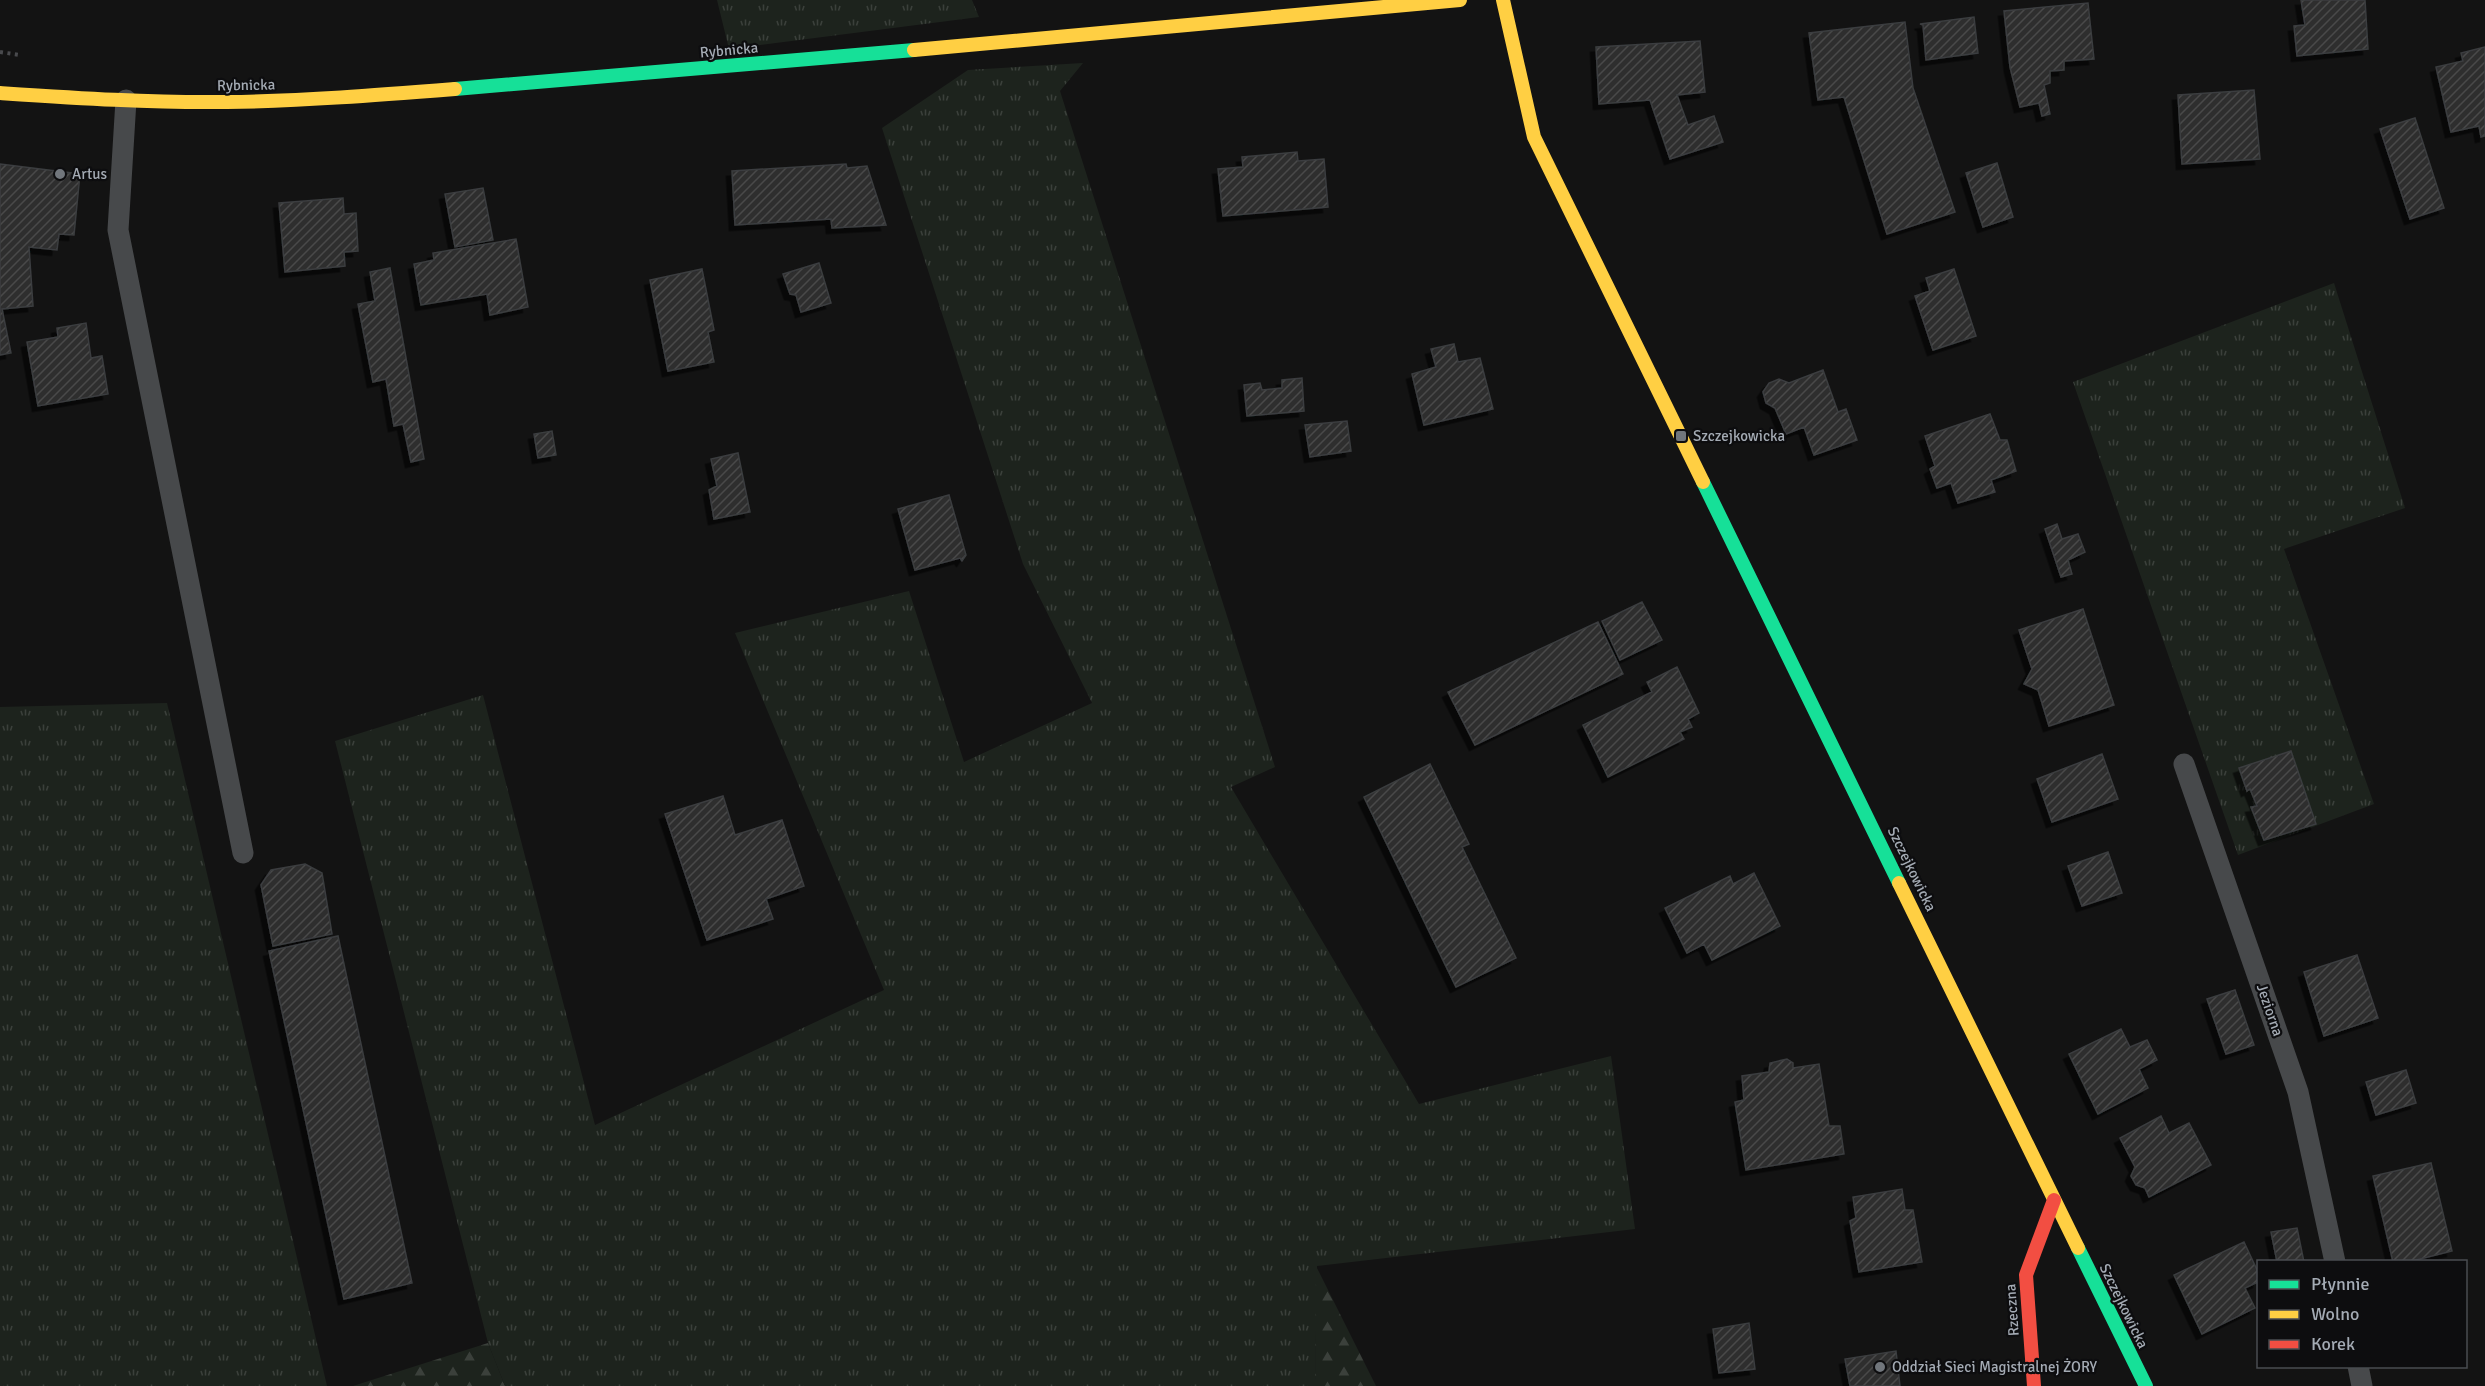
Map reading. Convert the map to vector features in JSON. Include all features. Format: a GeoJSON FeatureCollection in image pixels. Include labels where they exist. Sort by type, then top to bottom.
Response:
{"type":"FeatureCollection","features":[{"type":"Feature","properties":{"kind":"street","name":"Rybnicka"},"geometry":{"type":"LineString","coordinates":[[0,93],[126,100],[228,102],[358,97],[503,87],[1460,0]]}},
{"type":"Feature","properties":{"kind":"street","name":"Szczejkowicka"},"geometry":{"type":"LineString","coordinates":[[1503,0],[1534,137],[2146,1386]]}},
{"type":"Feature","properties":{"kind":"street","name":"Rzeczna"},"geometry":{"type":"LineString","coordinates":[[2034,1386],[2026,1275],[2054,1200]]}},
{"type":"Feature","properties":{"kind":"lane"},"geometry":{"type":"LineString","coordinates":[[126,100],[118,230],[243,853]]}},
{"type":"Feature","properties":{"kind":"lane","name":"Jeziorna"},"geometry":{"type":"LineString","coordinates":[[2184,764],[2298,1092],[2335,1260]]}},
{"type":"Feature","properties":{"kind":"lane"},"geometry":{"type":"LineString","coordinates":[[2358,1368],[2362,1386]]}},
{"type":"Feature","properties":{"kind":"path"},"geometry":{"type":"LineString","coordinates":[[0,52],[31,56]]}},
{"type":"Feature","properties":{"kind":"green space"},"geometry":{"type":"Polygon","coordinates":[[[717,0],[972,0],[979,17],[729,49],[717,0]]]}},
{"type":"Feature","properties":{"kind":"green space"},"geometry":{"type":"Polygon","coordinates":[[[1083,63],[1060,91],[1275,767],[1231,787],[1419,1104],[1611,1056],[1635,1229],[1317,1266],[1315,1386],[505,1386],[488,1343],[335,741],[483,695],[595,1125],[884,990],[735,633],[909,591],[964,762],[1092,703],[1023,564],[882,128],[968,70],[1083,63]]]}},
{"type":"Feature","properties":{"kind":"green space"},"geometry":{"type":"Polygon","coordinates":[[[2334,283],[2405,508],[2284,549],[2374,804],[2238,855],[2073,382],[2334,283]]]}},
{"type":"Feature","properties":{"kind":"green space"},"geometry":{"type":"Polygon","coordinates":[[[167,703],[327,1386],[0,1386],[0,707],[167,703]]]}},
{"type":"Feature","properties":{"kind":"green space"},"geometry":{"type":"Polygon","coordinates":[[[1316,1266],[1376,1386],[1315,1386],[1316,1266]]]}},
{"type":"Feature","properties":{"kind":"green space"},"geometry":{"type":"Polygon","coordinates":[[[488,1343],[505,1386],[353,1386],[488,1343]]]}},
{"type":"Feature","properties":{"kind":"building"},"geometry":{"type":"Polygon","coordinates":[[[2301,0],[2365,0],[2368,49],[2297,56],[2294,26],[2305,25],[2301,0]]]}},
{"type":"Feature","properties":{"kind":"building"},"geometry":{"type":"Polygon","coordinates":[[[2088,3],[2094,59],[2064,61],[2064,70],[2050,71],[2050,83],[2044,85],[2050,114],[2042,116],[2039,103],[2020,107],[2010,67],[2004,11],[2088,3]]]}},
{"type":"Feature","properties":{"kind":"building"},"geometry":{"type":"Polygon","coordinates":[[[1974,17],[1978,53],[1926,60],[1923,25],[1920,24],[1974,17]]]}},
{"type":"Feature","properties":{"kind":"building"},"geometry":{"type":"Polygon","coordinates":[[[1905,22],[1913,88],[1955,212],[1887,234],[1844,97],[1818,100],[1809,33],[1905,22]]]}},
{"type":"Feature","properties":{"kind":"building"},"geometry":{"type":"Polygon","coordinates":[[[1700,41],[1705,92],[1677,95],[1688,125],[1714,116],[1723,142],[1670,159],[1650,100],[1599,104],[1596,47],[1700,41]]]}},
{"type":"Feature","properties":{"kind":"building"},"geometry":{"type":"Polygon","coordinates":[[[2485,47],[2485,136],[2481,137],[2479,126],[2451,132],[2436,67],[2463,61],[2461,53],[2485,47]]]}},
{"type":"Feature","properties":{"kind":"building"},"geometry":{"type":"Polygon","coordinates":[[[2254,90],[2260,159],[2182,164],[2178,95],[2254,90]]]}},
{"type":"Feature","properties":{"kind":"building"},"geometry":{"type":"Polygon","coordinates":[[[2415,118],[2444,208],[2410,219],[2380,129],[2415,118]]]}},
{"type":"Feature","properties":{"kind":"building"},"geometry":{"type":"Polygon","coordinates":[[[1297,152],[1298,161],[1324,159],[1328,207],[1223,216],[1218,169],[1243,167],[1242,157],[1297,152]]]}},
{"type":"Feature","properties":{"kind":"building"},"geometry":{"type":"Polygon","coordinates":[[[1997,163],[2013,217],[1983,227],[1966,173],[1997,163]]]}},
{"type":"Feature","properties":{"kind":"building"},"geometry":{"type":"Polygon","coordinates":[[[0,164],[80,174],[74,235],[59,234],[57,250],[29,247],[33,306],[2,309],[11,353],[0,355],[0,164]]]}},
{"type":"Feature","properties":{"kind":"building"},"geometry":{"type":"Polygon","coordinates":[[[846,164],[847,168],[867,166],[886,225],[832,228],[831,219],[735,225],[732,171],[846,164]]]}},
{"type":"Feature","properties":{"kind":"building"},"geometry":{"type":"Polygon","coordinates":[[[483,188],[493,240],[455,247],[445,194],[483,188]]]}},
{"type":"Feature","properties":{"kind":"building"},"geometry":{"type":"Polygon","coordinates":[[[343,198],[344,214],[356,213],[358,251],[344,252],[345,266],[285,272],[279,203],[343,198]]]}},
{"type":"Feature","properties":{"kind":"building"},"geometry":{"type":"Polygon","coordinates":[[[516,239],[528,307],[490,315],[487,294],[421,305],[414,264],[434,260],[433,253],[516,239]]]}},
{"type":"Feature","properties":{"kind":"building"},"geometry":{"type":"Polygon","coordinates":[[[819,263],[831,303],[801,312],[796,295],[790,294],[783,274],[819,263]]]}},
{"type":"Feature","properties":{"kind":"building"},"geometry":{"type":"Polygon","coordinates":[[[390,268],[424,459],[411,462],[403,424],[394,426],[386,379],[373,382],[358,304],[375,301],[370,272],[390,268]]]}},
{"type":"Feature","properties":{"kind":"building"},"geometry":{"type":"Polygon","coordinates":[[[702,269],[714,330],[708,332],[714,362],[668,371],[650,280],[702,269]]]}},
{"type":"Feature","properties":{"kind":"building"},"geometry":{"type":"Polygon","coordinates":[[[1954,269],[1976,336],[1933,350],[1915,296],[1930,291],[1926,278],[1954,269]]]}},
{"type":"Feature","properties":{"kind":"building"},"geometry":{"type":"Polygon","coordinates":[[[86,323],[91,358],[102,356],[108,394],[38,406],[27,342],[58,337],[57,328],[86,323]]]}},
{"type":"Feature","properties":{"kind":"building"},"geometry":{"type":"Polygon","coordinates":[[[1454,344],[1458,362],[1480,358],[1493,409],[1424,425],[1412,374],[1436,367],[1431,349],[1454,344]]]}},
{"type":"Feature","properties":{"kind":"building"},"geometry":{"type":"Polygon","coordinates":[[[1823,370],[1838,412],[1846,409],[1857,440],[1814,455],[1804,427],[1786,434],[1775,408],[1766,403],[1763,392],[1769,383],[1779,379],[1789,383],[1823,370]]]}},
{"type":"Feature","properties":{"kind":"building"},"geometry":{"type":"Polygon","coordinates":[[[1302,378],[1304,411],[1247,416],[1244,385],[1260,383],[1262,390],[1282,388],[1282,380],[1302,378]]]}},
{"type":"Feature","properties":{"kind":"building"},"geometry":{"type":"Polygon","coordinates":[[[1990,414],[2000,440],[2007,440],[2016,471],[1991,480],[1995,492],[1958,503],[1951,483],[1937,488],[1930,469],[1935,466],[1925,436],[1990,414]]]}},
{"type":"Feature","properties":{"kind":"building"},"geometry":{"type":"Polygon","coordinates":[[[1347,421],[1351,451],[1310,457],[1305,425],[1347,421]]]}},
{"type":"Feature","properties":{"kind":"building"},"geometry":{"type":"Polygon","coordinates":[[[552,431],[556,455],[538,458],[534,434],[552,431]]]}},
{"type":"Feature","properties":{"kind":"building"},"geometry":{"type":"Polygon","coordinates":[[[738,453],[750,512],[714,519],[709,490],[717,486],[711,459],[738,453]]]}},
{"type":"Feature","properties":{"kind":"building"},"geometry":{"type":"Polygon","coordinates":[[[949,495],[966,555],[962,561],[960,558],[915,570],[898,509],[949,495]]]}},
{"type":"Feature","properties":{"kind":"building"},"geometry":{"type":"Polygon","coordinates":[[[2057,524],[2062,539],[2078,534],[2085,552],[2068,560],[2072,574],[2061,577],[2045,529],[2057,524]]]}},
{"type":"Feature","properties":{"kind":"building"},"geometry":{"type":"Polygon","coordinates":[[[1642,602],[1662,640],[1620,660],[1602,621],[1642,602]]]}},
{"type":"Feature","properties":{"kind":"building"},"geometry":{"type":"Polygon","coordinates":[[[2083,609],[2114,705],[2049,726],[2038,690],[2024,684],[2032,669],[2019,630],[2083,609]]]}},
{"type":"Feature","properties":{"kind":"building"},"geometry":{"type":"Polygon","coordinates":[[[1598,622],[1623,674],[1475,745],[1448,692],[1598,622]]]}},
{"type":"Feature","properties":{"kind":"building"},"geometry":{"type":"Polygon","coordinates":[[[1677,667],[1699,713],[1688,719],[1692,727],[1680,732],[1684,739],[1608,777],[1583,725],[1652,692],[1647,682],[1677,667]]]}},
{"type":"Feature","properties":{"kind":"building"},"geometry":{"type":"Polygon","coordinates":[[[2291,751],[2316,824],[2264,840],[2251,807],[2257,806],[2250,789],[2247,791],[2239,768],[2291,751]]]}},
{"type":"Feature","properties":{"kind":"building"},"geometry":{"type":"Polygon","coordinates":[[[2102,754],[2118,799],[2052,822],[2037,779],[2102,754]]]}},
{"type":"Feature","properties":{"kind":"building"},"geometry":{"type":"Polygon","coordinates":[[[1430,764],[1469,844],[1462,847],[1516,958],[1456,987],[1364,797],[1430,764]]]}},
{"type":"Feature","properties":{"kind":"building"},"geometry":{"type":"Polygon","coordinates":[[[723,796],[735,835],[782,820],[804,886],[766,899],[773,919],[707,940],[665,814],[723,796]]]}},
{"type":"Feature","properties":{"kind":"building"},"geometry":{"type":"Polygon","coordinates":[[[2108,852],[2122,893],[2082,906],[2068,866],[2108,852]]]}},
{"type":"Feature","properties":{"kind":"building"},"geometry":{"type":"Polygon","coordinates":[[[305,864],[322,873],[332,934],[273,946],[261,885],[271,870],[305,864]]]}},
{"type":"Feature","properties":{"kind":"building"},"geometry":{"type":"Polygon","coordinates":[[[1754,873],[1780,926],[1712,960],[1704,944],[1687,953],[1665,908],[1730,876],[1733,884],[1754,873]]]}},
{"type":"Feature","properties":{"kind":"building"},"geometry":{"type":"Polygon","coordinates":[[[338,936],[412,1283],[344,1299],[269,951],[338,936]]]}},
{"type":"Feature","properties":{"kind":"building"},"geometry":{"type":"Polygon","coordinates":[[[2357,955],[2378,1018],[2324,1036],[2304,972],[2357,955]]]}},
{"type":"Feature","properties":{"kind":"building"},"geometry":{"type":"Polygon","coordinates":[[[2235,990],[2254,1045],[2226,1054],[2207,999],[2235,990]]]}},
{"type":"Feature","properties":{"kind":"building"},"geometry":{"type":"Polygon","coordinates":[[[2121,1029],[2130,1047],[2147,1040],[2157,1060],[2139,1069],[2148,1088],[2098,1114],[2069,1054],[2121,1029]]]}},
{"type":"Feature","properties":{"kind":"building"},"geometry":{"type":"Polygon","coordinates":[[[1787,1059],[1793,1063],[1793,1068],[1819,1064],[1829,1126],[1840,1126],[1844,1154],[1746,1170],[1735,1102],[1744,1100],[1742,1076],[1769,1072],[1770,1063],[1787,1059]]]}},
{"type":"Feature","properties":{"kind":"building"},"geometry":{"type":"Polygon","coordinates":[[[2406,1070],[2416,1103],[2376,1115],[2366,1082],[2406,1070]]]}},
{"type":"Feature","properties":{"kind":"building"},"geometry":{"type":"Polygon","coordinates":[[[2161,1116],[2169,1133],[2189,1123],[2211,1165],[2149,1197],[2145,1188],[2136,1185],[2131,1176],[2135,1167],[2120,1138],[2161,1116]]]}},
{"type":"Feature","properties":{"kind":"building"},"geometry":{"type":"Polygon","coordinates":[[[2431,1163],[2452,1251],[2416,1260],[2393,1260],[2373,1176],[2431,1163]]]}},
{"type":"Feature","properties":{"kind":"building"},"geometry":{"type":"Polygon","coordinates":[[[1902,1189],[1905,1210],[1913,1210],[1922,1262],[1859,1272],[1850,1221],[1856,1218],[1853,1197],[1902,1189]]]}},
{"type":"Feature","properties":{"kind":"building"},"geometry":{"type":"Polygon","coordinates":[[[2297,1228],[2304,1260],[2277,1260],[2271,1232],[2297,1228]]]}},
{"type":"Feature","properties":{"kind":"building"},"geometry":{"type":"Polygon","coordinates":[[[2244,1242],[2257,1270],[2257,1282],[2245,1288],[2255,1308],[2202,1334],[2174,1275],[2244,1242]]]}},
{"type":"Feature","properties":{"kind":"building"},"geometry":{"type":"Polygon","coordinates":[[[1749,1323],[1755,1369],[1719,1373],[1713,1329],[1749,1323]]]}},
{"type":"Feature","properties":{"kind":"building"},"geometry":{"type":"Polygon","coordinates":[[[1896,1351],[1900,1386],[1850,1386],[1845,1359],[1896,1351]]]}},
{"type":"Feature","properties":{"kind":"traffic: fast"},"geometry":{"type":"LineString","coordinates":[[455,89],[914,50]]}},
{"type":"Feature","properties":{"kind":"traffic: fast"},"geometry":{"type":"LineString","coordinates":[[1703,482],[1899,883]]}},
{"type":"Feature","properties":{"kind":"traffic: fast"},"geometry":{"type":"LineString","coordinates":[[2078,1248],[2146,1386]]}},
{"type":"Feature","properties":{"kind":"traffic: slow"},"geometry":{"type":"LineString","coordinates":[[914,50],[1460,0]]}},
{"type":"Feature","properties":{"kind":"traffic: slow"},"geometry":{"type":"LineString","coordinates":[[1503,0],[1534,137],[1703,482]]}},
{"type":"Feature","properties":{"kind":"traffic: slow"},"geometry":{"type":"LineString","coordinates":[[0,93],[142,101],[227,102],[312,99],[455,89]]}},
{"type":"Feature","properties":{"kind":"traffic: slow"},"geometry":{"type":"LineString","coordinates":[[1899,883],[2078,1248]]}},
{"type":"Feature","properties":{"kind":"traffic: jam"},"geometry":{"type":"LineString","coordinates":[[2034,1386],[2026,1275],[2054,1200]]}},
{"type":"Feature","properties":{"kind":"place","name":"Artus"},"geometry":{"type":"Point","coordinates":[60,174]}},
{"type":"Feature","properties":{"kind":"place","name":"Szczejkowicka"},"geometry":{"type":"Point","coordinates":[1681,436]}},
{"type":"Feature","properties":{"kind":"place","name":"Oddział Sieci Magistralnej ŻORY"},"geometry":{"type":"Point","coordinates":[1880,1367]}}]}
